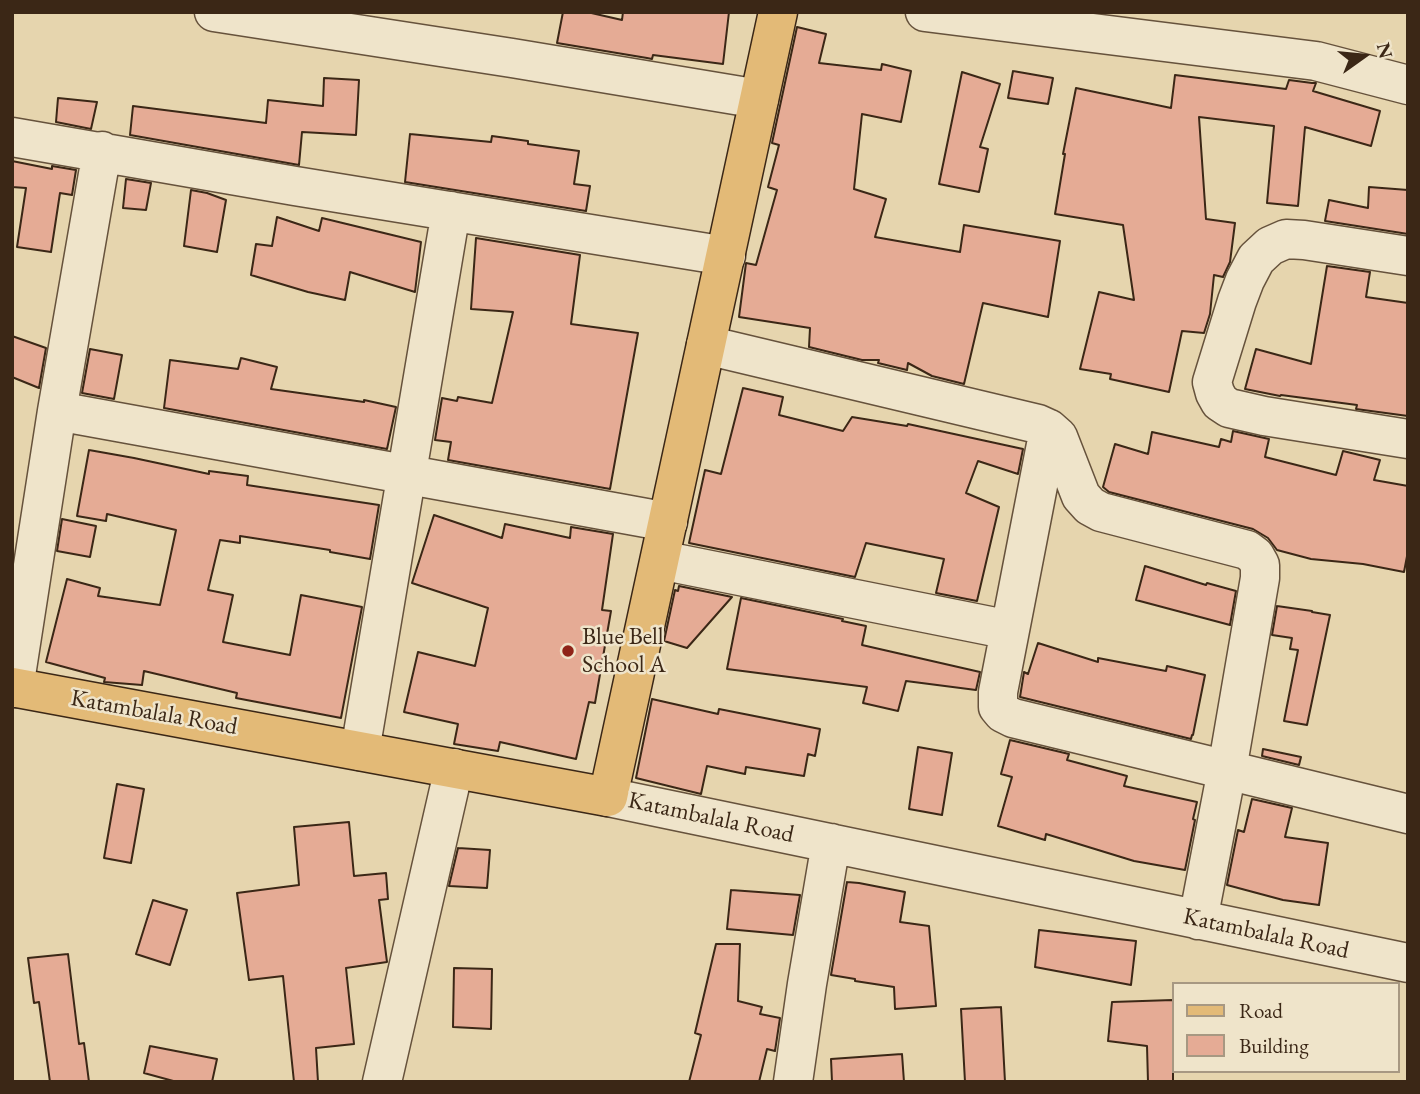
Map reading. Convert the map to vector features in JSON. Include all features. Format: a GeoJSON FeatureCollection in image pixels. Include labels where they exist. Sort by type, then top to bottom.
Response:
{"type":"FeatureCollection","features":[{"type":"Feature","properties":{"kind":"main road"},"geometry":{"type":"LineString","coordinates":[[608,797],[778,12]]}},
{"type":"Feature","properties":{"kind":"main road","name":"Katambalala Road"},"geometry":{"type":"LineString","coordinates":[[13,688],[608,797]]}},
{"type":"Feature","properties":{"kind":"street"},"geometry":{"type":"LineString","coordinates":[[214,12],[759,99]]}},
{"type":"Feature","properties":{"kind":"street"},"geometry":{"type":"LineString","coordinates":[[925,12],[1316,61],[1408,85]]}},
{"type":"Feature","properties":{"kind":"street"},"geometry":{"type":"LineString","coordinates":[[12,137],[203,171],[726,256]]}},
{"type":"Feature","properties":{"kind":"street"},"geometry":{"type":"LineString","coordinates":[[13,688],[102,151]]}},
{"type":"Feature","properties":{"kind":"street"},"geometry":{"type":"LineString","coordinates":[[360,751],[451,211]]}},
{"type":"Feature","properties":{"kind":"street"},"geometry":{"type":"LineString","coordinates":[[1408,256],[1304,240],[1286,239],[1270,246],[1256,259],[1245,280],[1212,382],[1220,402],[1228,408],[1408,439]]}},
{"type":"Feature","properties":{"kind":"street"},"geometry":{"type":"LineString","coordinates":[[706,345],[1038,424],[1049,429],[1058,438],[1081,496],[1090,506],[1101,512],[1247,550],[1255,556],[1260,565],[1261,578],[1198,920]]}},
{"type":"Feature","properties":{"kind":"street"},"geometry":{"type":"LineString","coordinates":[[57,411],[668,522]]}},
{"type":"Feature","properties":{"kind":"street"},"geometry":{"type":"LineString","coordinates":[[1049,429],[997,700],[998,708],[1013,718],[1408,814]]}},
{"type":"Feature","properties":{"kind":"street"},"geometry":{"type":"LineString","coordinates":[[660,561],[1010,630]]}},
{"type":"Feature","properties":{"kind":"street"},"geometry":{"type":"LineString","coordinates":[[382,1082],[454,768]]}},
{"type":"Feature","properties":{"kind":"street","name":"Katambalala Road"},"geometry":{"type":"LineString","coordinates":[[608,797],[1408,963]]}},
{"type":"Feature","properties":{"kind":"street"},"geometry":{"type":"LineString","coordinates":[[793,1082],[831,843]]}},
{"type":"Feature","properties":{"kind":"building"},"geometry":{"type":"Polygon","coordinates":[[[563,12],[587,12],[622,20],[623,12],[729,12],[723,64],[653,55],[652,59],[557,43],[563,12]]]}},
{"type":"Feature","properties":{"kind":"building"},"geometry":{"type":"Polygon","coordinates":[[[797,27],[826,34],[819,63],[881,70],[882,64],[911,71],[901,122],[862,114],[854,189],[886,199],[875,237],[960,252],[964,225],[1060,241],[1048,317],[983,303],[964,384],[932,376],[908,363],[907,370],[878,363],[879,360],[862,360],[809,347],[810,328],[739,317],[746,263],[756,265],[777,190],[768,187],[779,145],[772,143],[797,27]]]}},
{"type":"Feature","properties":{"kind":"building"},"geometry":{"type":"Polygon","coordinates":[[[1013,71],[1053,78],[1048,104],[1008,98],[1013,71]]]}},
{"type":"Feature","properties":{"kind":"building"},"geometry":{"type":"Polygon","coordinates":[[[962,72],[1000,84],[980,147],[988,149],[979,192],[939,184],[962,72]]]}},
{"type":"Feature","properties":{"kind":"building"},"geometry":{"type":"Polygon","coordinates":[[[1175,75],[1286,89],[1289,80],[1316,83],[1313,91],[1380,111],[1371,146],[1305,127],[1298,206],[1267,203],[1274,126],[1199,117],[1206,219],[1235,223],[1230,262],[1223,277],[1214,275],[1210,314],[1204,333],[1182,331],[1169,392],[1110,379],[1111,374],[1080,369],[1099,292],[1134,300],[1123,225],[1055,214],[1076,88],[1171,108],[1175,75]]]}},
{"type":"Feature","properties":{"kind":"building"},"geometry":{"type":"Polygon","coordinates":[[[324,78],[359,80],[356,135],[302,132],[299,165],[130,135],[133,106],[266,123],[268,100],[323,106],[324,78]]]}},
{"type":"Feature","properties":{"kind":"building"},"geometry":{"type":"Polygon","coordinates":[[[58,98],[97,102],[91,129],[56,122],[58,98]]]}},
{"type":"Feature","properties":{"kind":"building"},"geometry":{"type":"Polygon","coordinates":[[[410,134],[491,142],[492,136],[579,151],[574,184],[590,186],[586,211],[405,182],[410,134]]]}},
{"type":"Feature","properties":{"kind":"building"},"geometry":{"type":"Polygon","coordinates":[[[12,161],[52,169],[52,166],[76,170],[72,195],[60,193],[51,252],[17,247],[26,188],[12,187],[12,161]]]}},
{"type":"Feature","properties":{"kind":"building"},"geometry":{"type":"Polygon","coordinates":[[[126,179],[151,183],[146,210],[123,208],[126,179]]]}},
{"type":"Feature","properties":{"kind":"building"},"geometry":{"type":"Polygon","coordinates":[[[1369,187],[1408,190],[1408,234],[1325,221],[1329,200],[1368,208],[1369,187]]]}},
{"type":"Feature","properties":{"kind":"building"},"geometry":{"type":"Polygon","coordinates":[[[191,190],[226,200],[217,252],[184,246],[191,190]]]}},
{"type":"Feature","properties":{"kind":"building"},"geometry":{"type":"Polygon","coordinates":[[[277,217],[319,231],[322,218],[421,242],[415,292],[350,272],[345,300],[251,275],[256,244],[272,246],[277,217]]]}},
{"type":"Feature","properties":{"kind":"building"},"geometry":{"type":"Polygon","coordinates":[[[476,238],[580,255],[571,324],[638,333],[610,489],[448,460],[451,442],[435,440],[442,398],[457,401],[458,397],[492,403],[513,312],[471,309],[476,238]]]}},
{"type":"Feature","properties":{"kind":"building"},"geometry":{"type":"Polygon","coordinates":[[[1327,266],[1370,272],[1366,297],[1408,303],[1408,416],[1356,409],[1357,405],[1245,389],[1256,349],[1311,364],[1327,266]]]}},
{"type":"Feature","properties":{"kind":"building"},"geometry":{"type":"Polygon","coordinates":[[[12,336],[46,348],[39,388],[12,377],[12,336]]]}},
{"type":"Feature","properties":{"kind":"building"},"geometry":{"type":"Polygon","coordinates":[[[90,349],[122,355],[114,399],[82,393],[90,349]]]}},
{"type":"Feature","properties":{"kind":"building"},"geometry":{"type":"Polygon","coordinates":[[[241,358],[277,367],[271,389],[364,400],[396,407],[387,449],[164,408],[170,360],[238,369],[241,358]]]}},
{"type":"Feature","properties":{"kind":"building"},"geometry":{"type":"Polygon","coordinates":[[[743,388],[783,397],[779,415],[843,431],[852,417],[907,426],[908,424],[1023,449],[1018,474],[978,461],[966,493],[999,507],[977,601],[936,593],[944,559],[866,543],[855,577],[689,543],[705,470],[721,474],[743,388]]]}},
{"type":"Feature","properties":{"kind":"building"},"geometry":{"type":"Polygon","coordinates":[[[1233,431],[1269,439],[1265,457],[1336,475],[1343,451],[1380,460],[1374,480],[1408,486],[1408,551],[1404,572],[1363,564],[1311,559],[1277,550],[1268,538],[1253,529],[1109,492],[1103,487],[1115,444],[1148,454],[1152,432],[1219,447],[1221,439],[1231,442],[1233,431]]]}},
{"type":"Feature","properties":{"kind":"building"},"geometry":{"type":"Polygon","coordinates":[[[89,450],[209,474],[209,471],[248,476],[247,485],[379,505],[370,559],[240,536],[240,543],[220,540],[208,590],[233,595],[223,642],[290,655],[301,595],[362,607],[341,718],[236,698],[237,693],[144,671],[142,685],[104,682],[105,678],[46,662],[67,579],[100,588],[98,596],[160,605],[176,530],[107,514],[106,521],[77,516],[89,450]]]}},
{"type":"Feature","properties":{"kind":"building"},"geometry":{"type":"Polygon","coordinates":[[[434,515],[502,538],[505,524],[570,538],[571,527],[613,534],[602,610],[611,611],[595,703],[589,702],[576,759],[500,742],[498,751],[454,744],[458,724],[404,712],[418,652],[475,666],[488,608],[412,583],[434,515]]]}},
{"type":"Feature","properties":{"kind":"building"},"geometry":{"type":"Polygon","coordinates":[[[62,519],[96,526],[90,557],[57,551],[62,519]]]}},
{"type":"Feature","properties":{"kind":"building"},"geometry":{"type":"Polygon","coordinates":[[[1145,566],[1206,585],[1207,583],[1236,591],[1230,625],[1136,600],[1145,566]]]}},
{"type":"Feature","properties":{"kind":"building"},"geometry":{"type":"Polygon","coordinates":[[[679,586],[732,597],[687,648],[664,641],[675,590],[678,591],[679,586]]]}},
{"type":"Feature","properties":{"kind":"building"},"geometry":{"type":"Polygon","coordinates":[[[741,598],[866,626],[862,645],[980,672],[976,690],[906,681],[898,711],[863,703],[867,687],[727,669],[741,598]]]}},
{"type":"Feature","properties":{"kind":"building"},"geometry":{"type":"Polygon","coordinates":[[[1277,606],[1330,615],[1307,725],[1284,721],[1298,650],[1290,649],[1292,638],[1272,635],[1277,606]]]}},
{"type":"Feature","properties":{"kind":"building"},"geometry":{"type":"Polygon","coordinates":[[[1038,643],[1098,662],[1098,658],[1166,671],[1167,666],[1205,675],[1191,739],[1020,697],[1024,672],[1028,674],[1038,643]]]}},
{"type":"Feature","properties":{"kind":"building"},"geometry":{"type":"Polygon","coordinates":[[[652,699],[718,714],[719,709],[820,729],[815,756],[808,754],[804,776],[746,767],[745,774],[707,766],[701,794],[636,778],[652,699]]]}},
{"type":"Feature","properties":{"kind":"building"},"geometry":{"type":"Polygon","coordinates":[[[1010,740],[1069,754],[1067,760],[1127,776],[1124,786],[1197,802],[1185,870],[1134,861],[1046,834],[1045,840],[998,826],[1012,777],[1001,774],[1010,740]]]}},
{"type":"Feature","properties":{"kind":"building"},"geometry":{"type":"Polygon","coordinates":[[[918,747],[952,753],[942,815],[909,809],[918,747]]]}},
{"type":"Feature","properties":{"kind":"building"},"geometry":{"type":"Polygon","coordinates":[[[1263,749],[1301,757],[1299,765],[1262,756],[1263,749]]]}},
{"type":"Feature","properties":{"kind":"building"},"geometry":{"type":"Polygon","coordinates":[[[117,784],[144,789],[131,863],[104,858],[117,784]]]}},
{"type":"Feature","properties":{"kind":"building"},"geometry":{"type":"Polygon","coordinates":[[[1252,799],[1292,808],[1285,837],[1328,843],[1319,905],[1283,900],[1227,885],[1238,830],[1244,832],[1252,799]]]}},
{"type":"Feature","properties":{"kind":"building"},"geometry":{"type":"Polygon","coordinates":[[[349,822],[354,876],[386,873],[388,899],[379,900],[387,962],[346,968],[354,1044],[316,1048],[318,1082],[294,1082],[283,976],[249,980],[237,893],[299,885],[294,827],[349,822]]]}},
{"type":"Feature","properties":{"kind":"building"},"geometry":{"type":"Polygon","coordinates":[[[458,848],[490,850],[487,888],[449,886],[458,848]]]}},
{"type":"Feature","properties":{"kind":"building"},"geometry":{"type":"Polygon","coordinates":[[[847,882],[905,892],[900,922],[929,926],[936,1006],[895,1009],[894,987],[831,975],[847,882]]]}},
{"type":"Feature","properties":{"kind":"building"},"geometry":{"type":"Polygon","coordinates":[[[731,890],[800,895],[793,935],[727,929],[731,890]]]}},
{"type":"Feature","properties":{"kind":"building"},"geometry":{"type":"Polygon","coordinates":[[[153,900],[187,910],[170,965],[136,954],[153,900]]]}},
{"type":"Feature","properties":{"kind":"building"},"geometry":{"type":"Polygon","coordinates":[[[1039,930],[1136,941],[1131,985],[1035,967],[1039,930]]]}},
{"type":"Feature","properties":{"kind":"building"},"geometry":{"type":"Polygon","coordinates":[[[716,944],[740,944],[738,1001],[762,1007],[760,1014],[780,1018],[775,1051],[767,1049],[759,1082],[689,1082],[701,1035],[695,1033],[716,944]]]}},
{"type":"Feature","properties":{"kind":"building"},"geometry":{"type":"Polygon","coordinates":[[[68,954],[79,1044],[84,1043],[89,1082],[50,1082],[39,1002],[34,1003],[28,958],[68,954]]]}},
{"type":"Feature","properties":{"kind":"building"},"geometry":{"type":"Polygon","coordinates":[[[454,968],[492,969],[491,1029],[453,1027],[454,968]]]}},
{"type":"Feature","properties":{"kind":"building"},"geometry":{"type":"Polygon","coordinates":[[[1172,1000],[1173,1082],[1148,1082],[1147,1046],[1108,1041],[1112,1002],[1172,1000]]]}},
{"type":"Feature","properties":{"kind":"building"},"geometry":{"type":"Polygon","coordinates":[[[1001,1007],[1005,1082],[965,1082],[961,1009],[1001,1007]]]}},
{"type":"Feature","properties":{"kind":"building"},"geometry":{"type":"Polygon","coordinates":[[[150,1046],[217,1059],[212,1082],[177,1082],[144,1073],[150,1046]]]}},
{"type":"Feature","properties":{"kind":"building"},"geometry":{"type":"Polygon","coordinates":[[[902,1054],[904,1082],[832,1082],[831,1059],[902,1054]]]}},
{"type":"Feature","properties":{"kind":"place","name":"Blue Bell School A"},"geometry":{"type":"Point","coordinates":[568,651]}}]}
